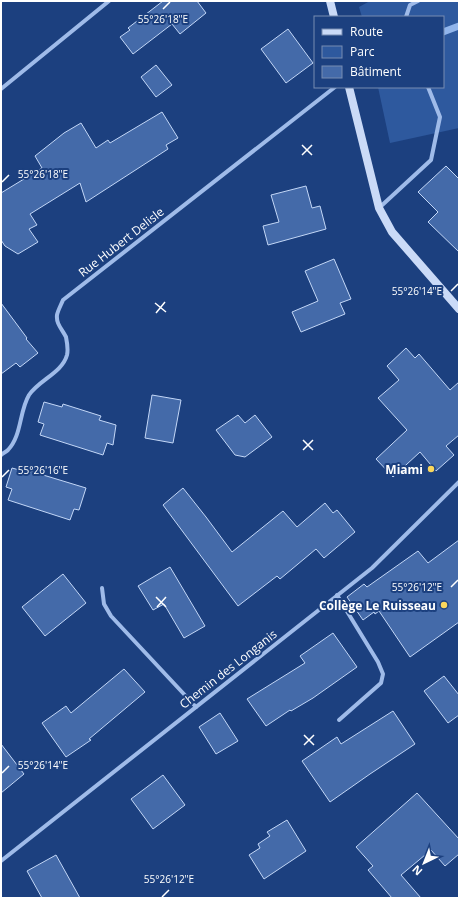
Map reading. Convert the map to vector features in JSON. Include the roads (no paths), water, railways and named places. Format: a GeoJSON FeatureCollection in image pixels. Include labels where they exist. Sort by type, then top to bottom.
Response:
{"type":"FeatureCollection","features":[{"type":"Feature","properties":{"kind":"main road"},"geometry":{"type":"LineString","coordinates":[[330,1],[334,16]]}},
{"type":"Feature","properties":{"kind":"main road"},"geometry":{"type":"LineString","coordinates":[[349,88],[380,208],[392,232],[459,308]]}},
{"type":"Feature","properties":{"kind":"street"},"geometry":{"type":"LineString","coordinates":[[1,89],[109,1]]}},
{"type":"Feature","properties":{"kind":"street"},"geometry":{"type":"LineString","coordinates":[[406,16],[410,5],[418,1]]}},
{"type":"Feature","properties":{"kind":"street","name":"Rue Hubert Delisle"},"geometry":{"type":"LineString","coordinates":[[1,455],[8,450],[14,442],[24,406],[29,395],[61,367],[65,360],[67,353],[66,338],[59,328],[57,320],[57,314],[63,300],[334,88]]}},
{"type":"Feature","properties":{"kind":"street"},"geometry":{"type":"LineString","coordinates":[[380,208],[431,160],[440,117],[428,88]]}},
{"type":"Feature","properties":{"kind":"street","name":"Chemin des Longanis"},"geometry":{"type":"LineString","coordinates":[[1,861],[372,568],[459,482]]}},
{"type":"Feature","properties":{"kind":"street"},"geometry":{"type":"LineString","coordinates":[[102,588],[104,604],[111,616],[196,707]]}},
{"type":"Feature","properties":{"kind":"street"},"geometry":{"type":"LineString","coordinates":[[337,595],[378,662],[383,674],[381,683],[339,720]]}},
{"type":"Feature","properties":{"kind":"waterway"},"geometry":{"type":"LineString","coordinates":[[444,32],[459,26]]}},
{"type":"Feature","properties":{"kind":"place","name":"Miami"},"geometry":{"type":"Point","coordinates":[431,469]}},
{"type":"Feature","properties":{"kind":"place","name":"Collège Le Ruisseau"},"geometry":{"type":"Point","coordinates":[444,605]}}]}
